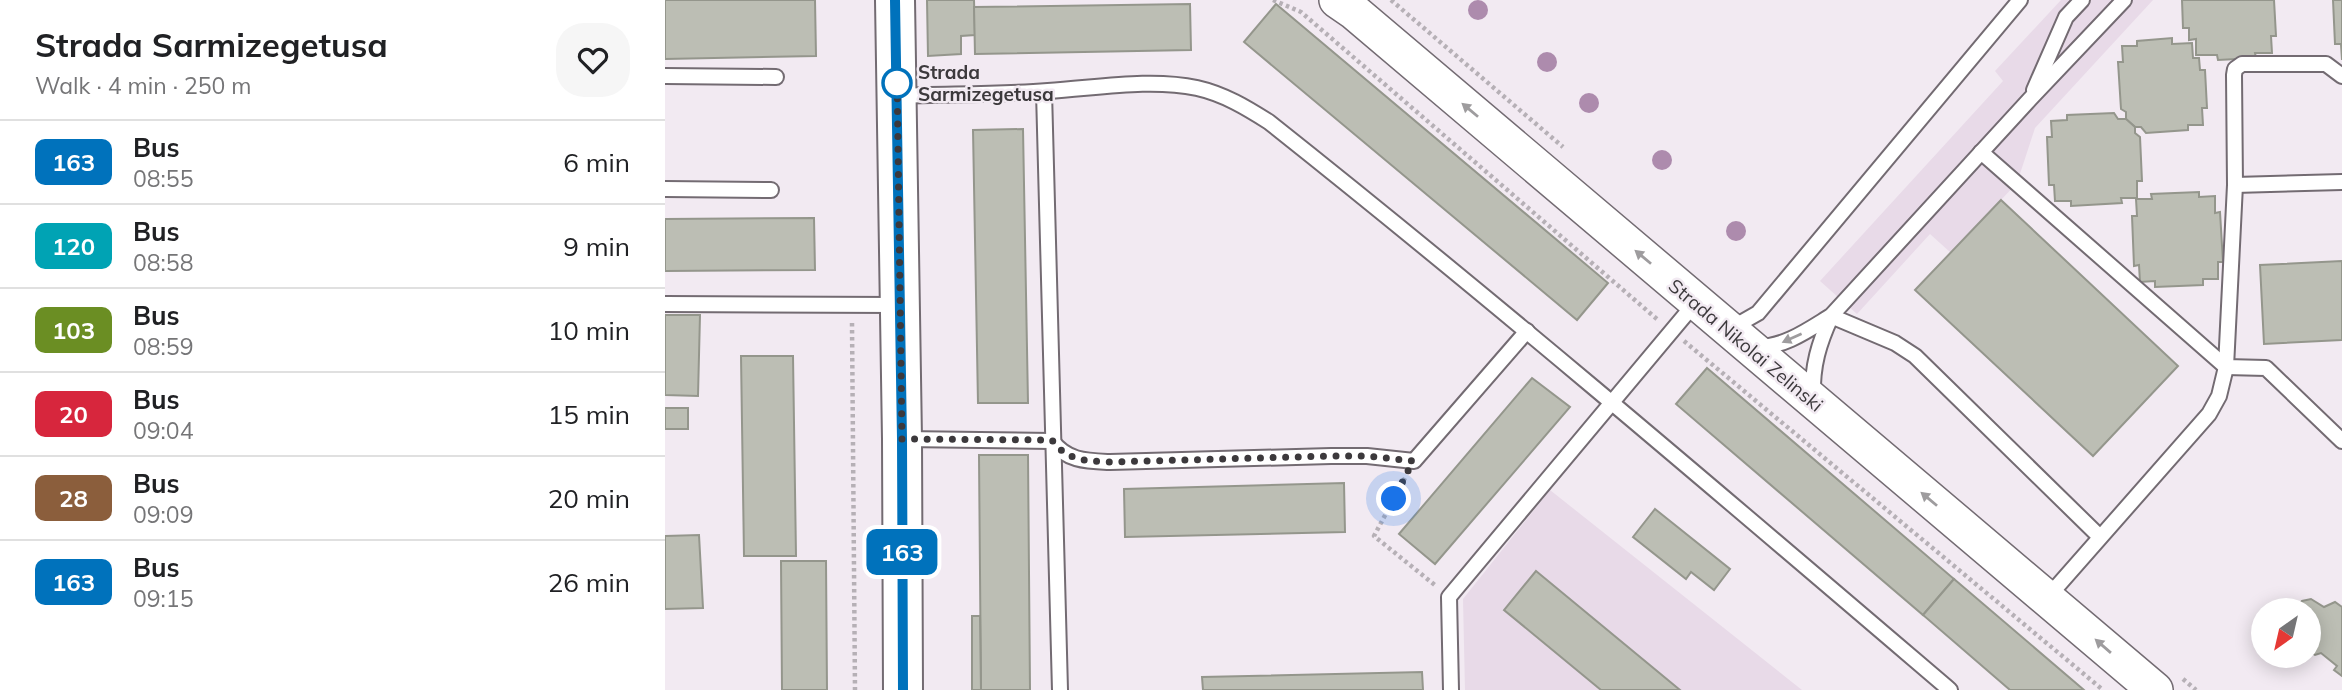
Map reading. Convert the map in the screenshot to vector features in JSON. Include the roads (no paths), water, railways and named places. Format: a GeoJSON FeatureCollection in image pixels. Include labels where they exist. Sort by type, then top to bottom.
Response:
{"type":"FeatureCollection","features":[{"type":"Feature","properties":{"kind":"main road"},"geometry":{"type":"LineString","coordinates":[[895,0],[903,690]]}},
{"type":"Feature","properties":{"kind":"street","name":"Strada Nikolai Zelinski"},"geometry":{"type":"LineString","coordinates":[[1337,0],[2155,690]]}},
{"type":"Feature","properties":{"kind":"lane"},"geometry":{"type":"LineString","coordinates":[[2020,0],[1739,339],[1766,347],[1803,334],[1831,316],[2124,0]]}},
{"type":"Feature","properties":{"kind":"lane"},"geometry":{"type":"LineString","coordinates":[[2030,99],[2066,17],[2083,0]]}},
{"type":"Feature","properties":{"kind":"lane"},"geometry":{"type":"LineString","coordinates":[[2047,597],[2209,414],[2219,396],[2226,367],[2235,185],[2234,75],[2237,67],[2242,64],[2326,64],[2342,76]]}},
{"type":"Feature","properties":{"kind":"lane"},"geometry":{"type":"LineString","coordinates":[[665,76],[776,77]]}},
{"type":"Feature","properties":{"kind":"lane"},"geometry":{"type":"LineString","coordinates":[[897,96],[1044,92],[1154,84],[1196,88],[1223,96],[1269,122],[1406,230],[1950,690]]}},
{"type":"Feature","properties":{"kind":"lane"},"geometry":{"type":"LineString","coordinates":[[1044,92],[1060,690]]}},
{"type":"Feature","properties":{"kind":"lane"},"geometry":{"type":"LineString","coordinates":[[1981,152],[2226,367],[2266,368],[2342,441]]}},
{"type":"Feature","properties":{"kind":"lane"},"geometry":{"type":"LineString","coordinates":[[2235,185],[2342,182]]}},
{"type":"Feature","properties":{"kind":"lane"},"geometry":{"type":"LineString","coordinates":[[665,189],[771,190]]}},
{"type":"Feature","properties":{"kind":"lane"},"geometry":{"type":"LineString","coordinates":[[1451,690],[1449,597],[1696,302]]}},
{"type":"Feature","properties":{"kind":"lane"},"geometry":{"type":"LineString","coordinates":[[665,304],[900,305]]}},
{"type":"Feature","properties":{"kind":"lane"},"geometry":{"type":"LineString","coordinates":[[1814,402],[1812,378],[1815,356],[1831,316]]}},
{"type":"Feature","properties":{"kind":"lane"},"geometry":{"type":"LineString","coordinates":[[1831,316],[1895,343],[1915,356],[2099,536]]}},
{"type":"Feature","properties":{"kind":"lane"},"geometry":{"type":"LineString","coordinates":[[1052,440],[1060,452],[1079,460],[1110,462],[1353,456],[1413,461],[1527,331]]}},
{"type":"Feature","properties":{"kind":"lane"},"geometry":{"type":"LineString","coordinates":[[902,439],[1052,440]]}},
{"type":"Feature","properties":{"kind":"place","name":"Strada Sarmizegetusa"},"geometry":{"type":"Point","coordinates":[897,83]}}]}
